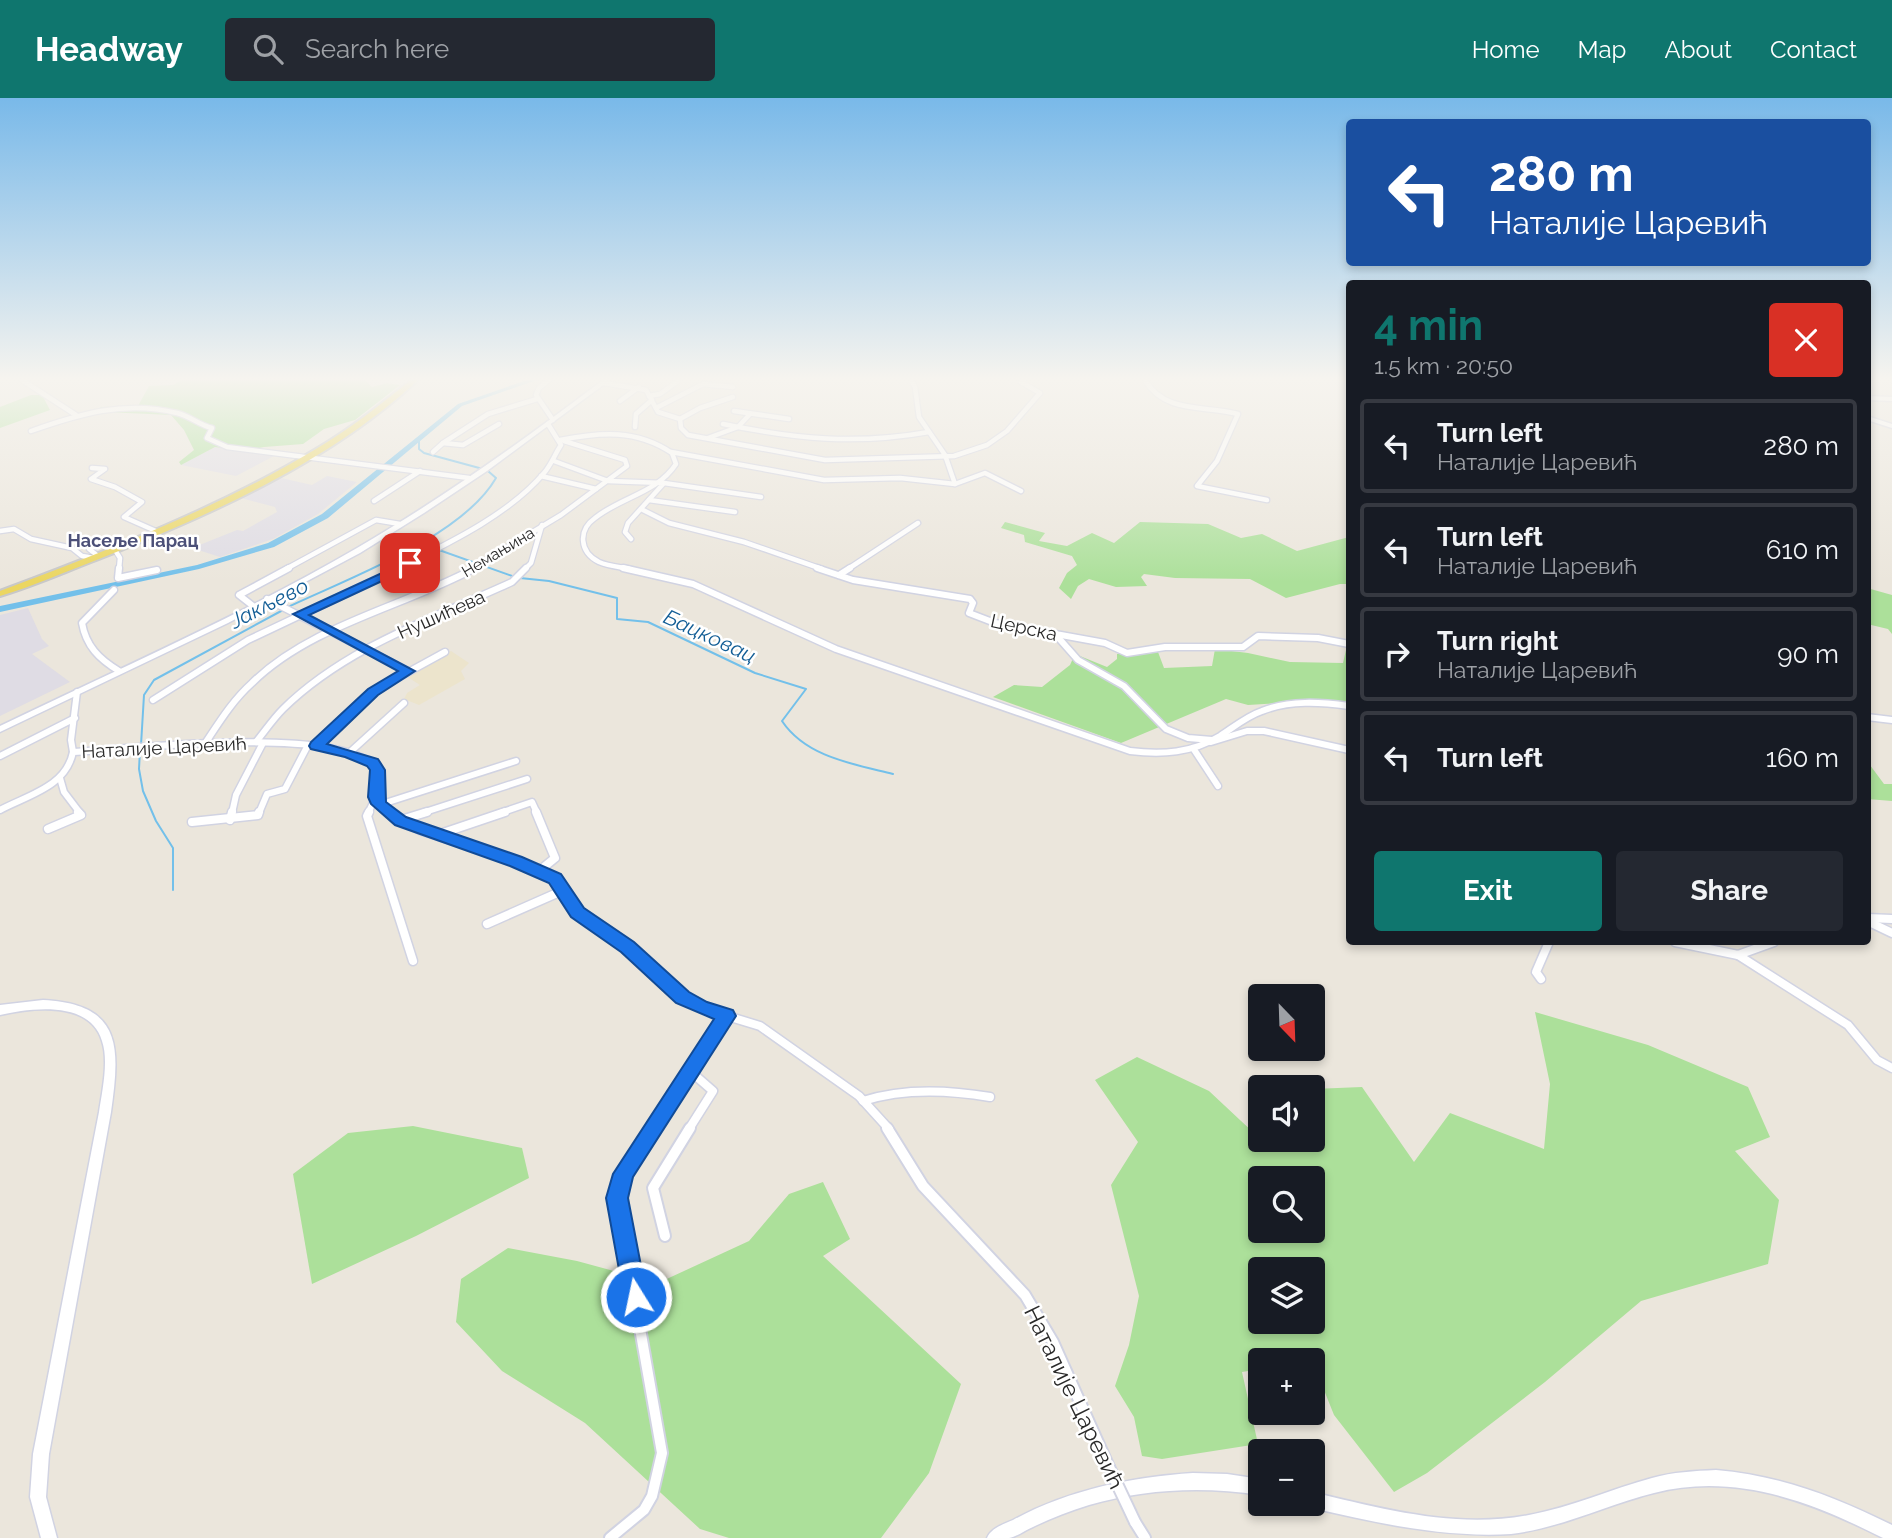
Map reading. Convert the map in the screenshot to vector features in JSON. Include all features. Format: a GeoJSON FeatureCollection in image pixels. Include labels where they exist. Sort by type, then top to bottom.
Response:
{"type":"FeatureCollection","features":[{"type":"Feature","properties":{"kind":"main road"},"geometry":{"type":"LineString","coordinates":[[0,594],[158,532],[229,499],[324,447]]}},
{"type":"Feature","properties":{"kind":"street"},"geometry":{"type":"LineString","coordinates":[[229,447],[393,466],[469,478]]}},
{"type":"Feature","properties":{"kind":"street"},"geometry":{"type":"LineString","coordinates":[[433,452],[438,447]]}},
{"type":"Feature","properties":{"kind":"street"},"geometry":{"type":"LineString","coordinates":[[0,729],[335,564],[515,447]]}},
{"type":"Feature","properties":{"kind":"street"},"geometry":{"type":"LineString","coordinates":[[153,701],[225,653],[299,614],[436,549],[491,516],[525,492],[554,461],[560,447]]}},
{"type":"Feature","properties":{"kind":"street","name":"Немањина"},"geometry":{"type":"LineString","coordinates":[[206,742],[228,707],[252,680],[283,658],[332,631],[481,564],[627,466],[625,460],[583,447]]}},
{"type":"Feature","properties":{"kind":"street"},"geometry":{"type":"LineString","coordinates":[[662,447],[671,452],[824,480],[900,478],[955,484],[985,473],[1021,491]]}},
{"type":"Feature","properties":{"kind":"street"},"geometry":{"type":"LineString","coordinates":[[751,447],[825,460],[954,456],[980,447]]}},
{"type":"Feature","properties":{"kind":"street"},"geometry":{"type":"LineString","coordinates":[[940,447],[955,484]]}},
{"type":"Feature","properties":{"kind":"street"},"geometry":{"type":"LineString","coordinates":[[1223,447],[1217,461],[1197,486],[1267,500]]}},
{"type":"Feature","properties":{"kind":"street"},"geometry":{"type":"LineString","coordinates":[[631,539],[625,532],[628,523],[643,510],[672,472],[675,465],[671,452]]}},
{"type":"Feature","properties":{"kind":"street"},"geometry":{"type":"LineString","coordinates":[[554,461],[608,481],[662,483],[761,497]]}},
{"type":"Feature","properties":{"kind":"street"},"geometry":{"type":"LineString","coordinates":[[92,468],[105,470],[91,480],[115,487],[142,502],[124,517],[158,532]]}},
{"type":"Feature","properties":{"kind":"street"},"geometry":{"type":"LineString","coordinates":[[374,501],[421,471]]}},
{"type":"Feature","properties":{"kind":"street"},"geometry":{"type":"LineString","coordinates":[[541,476],[596,489]]}},
{"type":"Feature","properties":{"kind":"street"},"geometry":{"type":"LineString","coordinates":[[662,483],[610,506],[591,520],[582,541],[588,554],[608,566],[693,584],[836,649],[1119,748],[1161,753],[1193,748],[1211,741],[1250,716],[1275,707],[1310,703],[1346,706]]}},
{"type":"Feature","properties":{"kind":"street"},"geometry":{"type":"LineString","coordinates":[[649,500],[734,512]]}},
{"type":"Feature","properties":{"kind":"street","name":"Церска"},"geometry":{"type":"LineString","coordinates":[[643,510],[668,523],[744,542],[868,583],[970,599],[973,603],[969,613],[995,623],[1105,643],[1127,653],[1184,646],[1243,647],[1258,636],[1346,643]]}},
{"type":"Feature","properties":{"kind":"street"},"geometry":{"type":"LineString","coordinates":[[253,606],[239,595],[376,520],[400,524]]}},
{"type":"Feature","properties":{"kind":"street"},"geometry":{"type":"LineString","coordinates":[[839,575],[918,523]]}},
{"type":"Feature","properties":{"kind":"street","name":"Нушићева"},"geometry":{"type":"LineString","coordinates":[[230,820],[236,794],[260,743],[293,699],[320,676],[365,649],[517,577],[534,556],[542,525]]}},
{"type":"Feature","properties":{"kind":"street"},"geometry":{"type":"LineString","coordinates":[[0,531],[14,529],[32,538],[72,548],[82,556],[96,557]]}},
{"type":"Feature","properties":{"kind":"street"},"geometry":{"type":"LineString","coordinates":[[96,557],[89,549],[108,541]]}},
{"type":"Feature","properties":{"kind":"street"},"geometry":{"type":"LineString","coordinates":[[115,550],[120,558],[118,578],[157,570]]}},
{"type":"Feature","properties":{"kind":"street"},"geometry":{"type":"LineString","coordinates":[[114,590],[82,623],[83,637],[93,652],[119,671]]}},
{"type":"Feature","properties":{"kind":"street"},"geometry":{"type":"LineString","coordinates":[[267,599],[408,671]]}},
{"type":"Feature","properties":{"kind":"street"},"geometry":{"type":"LineString","coordinates":[[1056,635],[1078,660],[1124,686],[1143,708],[1170,732],[1221,741],[1250,729],[1303,738],[1346,749]]}},
{"type":"Feature","properties":{"kind":"street"},"geometry":{"type":"LineString","coordinates":[[192,822],[258,815],[267,794],[285,789],[312,746],[373,692],[445,652]]}},
{"type":"Feature","properties":{"kind":"street","name":"Наталије Царевић"},"geometry":{"type":"LineString","coordinates":[[77,692],[69,744],[73,752],[206,742],[260,743],[312,746],[349,753],[372,763],[377,770],[377,801],[400,821],[555,879],[578,912],[628,947],[682,998],[701,1008],[760,1026],[863,1101],[890,1131],[923,1186],[1025,1295],[1053,1342],[1108,1467],[1145,1538]]}},
{"type":"Feature","properties":{"kind":"street"},"geometry":{"type":"LineString","coordinates":[[349,753],[404,703]]}},
{"type":"Feature","properties":{"kind":"street"},"geometry":{"type":"LineString","coordinates":[[1871,717],[1892,720]]}},
{"type":"Feature","properties":{"kind":"street"},"geometry":{"type":"LineString","coordinates":[[0,756],[75,718]]}},
{"type":"Feature","properties":{"kind":"street"},"geometry":{"type":"LineString","coordinates":[[1193,748],[1218,786]]}},
{"type":"Feature","properties":{"kind":"street"},"geometry":{"type":"LineString","coordinates":[[0,810],[60,778],[73,761],[73,752]]}},
{"type":"Feature","properties":{"kind":"street"},"geometry":{"type":"LineString","coordinates":[[413,961],[367,816],[377,801],[516,761]]}},
{"type":"Feature","properties":{"kind":"street"},"geometry":{"type":"LineString","coordinates":[[48,830],[81,815],[64,792],[60,778]]}},
{"type":"Feature","properties":{"kind":"street"},"geometry":{"type":"LineString","coordinates":[[400,821],[527,779]]}},
{"type":"Feature","properties":{"kind":"street"},"geometry":{"type":"LineString","coordinates":[[437,835],[532,802],[555,858],[539,871]]}},
{"type":"Feature","properties":{"kind":"street"},"geometry":{"type":"LineString","coordinates":[[487,924],[564,890]]}},
{"type":"Feature","properties":{"kind":"street"},"geometry":{"type":"LineString","coordinates":[[1871,920],[1892,919]]}},
{"type":"Feature","properties":{"kind":"street"},"geometry":{"type":"LineString","coordinates":[[1871,922],[1892,933]]}},
{"type":"Feature","properties":{"kind":"street"},"geometry":{"type":"LineString","coordinates":[[1541,979],[1535,972],[1548,945]]}},
{"type":"Feature","properties":{"kind":"street"},"geometry":{"type":"LineString","coordinates":[[1690,945],[1738,955],[1848,1025],[1877,1059],[1892,1068]]}},
{"type":"Feature","properties":{"kind":"street"},"geometry":{"type":"LineString","coordinates":[[1738,955],[1766,945]]}},
{"type":"Feature","properties":{"kind":"street"},"geometry":{"type":"LineString","coordinates":[[0,1010],[40,1004],[74,1009],[96,1022],[106,1035],[110,1048],[108,1078],[91,1186],[41,1454],[38,1497],[49,1538]]}},
{"type":"Feature","properties":{"kind":"street"},"geometry":{"type":"LineString","coordinates":[[610,1538],[644,1510],[652,1496],[662,1453],[617,1198],[623,1174],[726,1016]]}},
{"type":"Feature","properties":{"kind":"street"},"geometry":{"type":"LineString","coordinates":[[664,1236],[653,1188],[713,1091],[690,1071]]}},
{"type":"Feature","properties":{"kind":"street"},"geometry":{"type":"LineString","coordinates":[[863,1101],[889,1095],[943,1093],[971,1093],[990,1097]]}},
{"type":"Feature","properties":{"kind":"street"},"geometry":{"type":"LineString","coordinates":[[1325,1503],[1408,1522],[1486,1528],[1562,1516],[1675,1480],[1715,1477],[1765,1483],[1793,1491],[1840,1509],[1892,1534]]}},
{"type":"Feature","properties":{"kind":"street"},"geometry":{"type":"LineString","coordinates":[[995,1538],[1049,1512],[1124,1490],[1162,1484],[1205,1482],[1248,1486]]}},
{"type":"Feature","properties":{"kind":"shaded area"},"geometry":{"type":"Polygon","coordinates":[[[215,447],[276,455],[236,476],[181,465],[215,447]]]}},
{"type":"Feature","properties":{"kind":"shaded area"},"geometry":{"type":"Polygon","coordinates":[[[327,476],[357,482],[318,514],[273,539],[220,557],[192,548],[237,530],[243,531],[277,512],[275,507],[241,498],[281,478],[312,485],[327,476]]]}},
{"type":"Feature","properties":{"kind":"shaded area"},"geometry":{"type":"Polygon","coordinates":[[[28,608],[42,639],[49,646],[32,654],[70,682],[0,716],[0,615],[28,608]]]}},
{"type":"Feature","properties":{"kind":"shaded area"},"geometry":{"type":"Polygon","coordinates":[[[451,651],[469,663],[461,671],[465,679],[419,705],[404,699],[407,693],[420,685],[406,676],[451,651]]]}},
{"type":"Feature","properties":{"kind":"green space"},"geometry":{"type":"Polygon","coordinates":[[[193,447],[215,447],[181,465],[179,462],[194,450],[193,447]]]}},
{"type":"Feature","properties":{"kind":"green space"},"geometry":{"type":"Polygon","coordinates":[[[216,447],[263,447],[245,451],[216,447]]]}},
{"type":"Feature","properties":{"kind":"green space"},"geometry":{"type":"Polygon","coordinates":[[[1005,522],[1045,533],[1039,541],[1067,546],[1092,533],[1114,543],[1140,522],[1208,524],[1241,538],[1262,534],[1297,551],[1346,538],[1346,584],[1286,598],[1250,579],[1175,578],[1144,574],[1141,577],[1147,586],[1116,587],[1089,579],[1078,586],[1071,599],[1059,588],[1067,573],[1077,565],[1072,556],[1025,542],[1024,535],[1001,528],[1005,522]]]}},
{"type":"Feature","properties":{"kind":"green space"},"geometry":{"type":"Polygon","coordinates":[[[1871,589],[1892,595],[1892,634],[1888,629],[1871,625],[1871,589]]]}},
{"type":"Feature","properties":{"kind":"green space"},"geometry":{"type":"Polygon","coordinates":[[[1215,649],[1290,662],[1343,663],[1346,650],[1346,705],[1309,701],[1248,705],[1226,699],[1121,743],[993,697],[1014,685],[1042,687],[1070,665],[1075,654],[1107,667],[1117,659],[1117,654],[1158,652],[1164,668],[1212,666],[1215,649]]]}},
{"type":"Feature","properties":{"kind":"green space"},"geometry":{"type":"Polygon","coordinates":[[[1871,766],[1884,784],[1892,784],[1892,801],[1871,799],[1871,766]]]}},
{"type":"Feature","properties":{"kind":"green space"},"geometry":{"type":"Polygon","coordinates":[[[1535,1012],[1648,1045],[1748,1087],[1770,1137],[1735,1151],[1779,1200],[1768,1264],[1641,1301],[1545,1382],[1427,1473],[1394,1492],[1334,1415],[1325,1392],[1325,1348],[1248,1348],[1248,1371],[1242,1372],[1248,1399],[1248,1425],[1254,1425],[1257,1439],[1248,1439],[1248,1446],[1162,1459],[1142,1456],[1134,1417],[1115,1386],[1129,1345],[1139,1296],[1111,1185],[1138,1142],[1095,1080],[1137,1057],[1209,1091],[1248,1127],[1248,1152],[1325,1152],[1325,1089],[1362,1087],[1414,1162],[1450,1113],[1544,1149],[1550,1084],[1535,1012]]]}},
{"type":"Feature","properties":{"kind":"green space"},"geometry":{"type":"Polygon","coordinates":[[[413,1126],[522,1148],[529,1178],[416,1236],[312,1284],[293,1174],[348,1133],[413,1126]]]}},
{"type":"Feature","properties":{"kind":"green space"},"geometry":{"type":"Polygon","coordinates":[[[823,1182],[850,1239],[823,1256],[961,1384],[929,1473],[881,1538],[729,1538],[700,1529],[585,1423],[502,1371],[456,1322],[461,1279],[508,1248],[577,1261],[658,1283],[749,1241],[789,1194],[823,1182]]]}},
{"type":"Feature","properties":{"kind":"waterway"},"geometry":{"type":"LineString","coordinates":[[0,609],[199,567],[271,545],[325,516],[409,447]]}},
{"type":"Feature","properties":{"kind":"waterway","name":"Јакљево"},"geometry":{"type":"LineString","coordinates":[[419,447],[424,453],[483,469]]}},
{"type":"Feature","properties":{"kind":"waterway","name":"Јакљево"},"geometry":{"type":"LineString","coordinates":[[424,541],[458,519],[480,499],[496,478],[488,471]]}},
{"type":"Feature","properties":{"kind":"waterway","name":"Јакљево"},"geometry":{"type":"LineString","coordinates":[[288,607],[372,569],[424,541]]}},
{"type":"Feature","properties":{"kind":"waterway","name":"Бацковац"},"geometry":{"type":"LineString","coordinates":[[424,541],[425,545],[515,577]]}},
{"type":"Feature","properties":{"kind":"waterway","name":"Бацковац"},"geometry":{"type":"LineString","coordinates":[[520,578],[549,581],[617,598],[617,619],[648,622],[755,673],[806,689],[782,721],[792,733],[817,751],[862,767],[893,774]]}},
{"type":"Feature","properties":{"kind":"waterway","name":"Јакљево"},"geometry":{"type":"LineString","coordinates":[[141,745],[144,695],[154,680],[283,610]]}},
{"type":"Feature","properties":{"kind":"waterway","name":"Јакљево"},"geometry":{"type":"LineString","coordinates":[[140,750],[139,769],[143,791],[156,821],[173,848],[173,890]]}},
{"type":"Feature","properties":{"kind":"district","name":"Насеље Парац"},"geometry":{"type":"Point","coordinates":[133,540]}},
{"type":"Feature","properties":{"kind":"route"},"geometry":{"type":"LineString","coordinates":[[410,563],[299,614],[408,671],[373,692],[316,746],[349,753],[372,763],[377,770],[376,797],[379,804],[400,821],[419,830],[516,862],[555,879],[578,912],[628,947],[682,998],[726,1016],[623,1174],[617,1198],[636,1297]]}}]}
